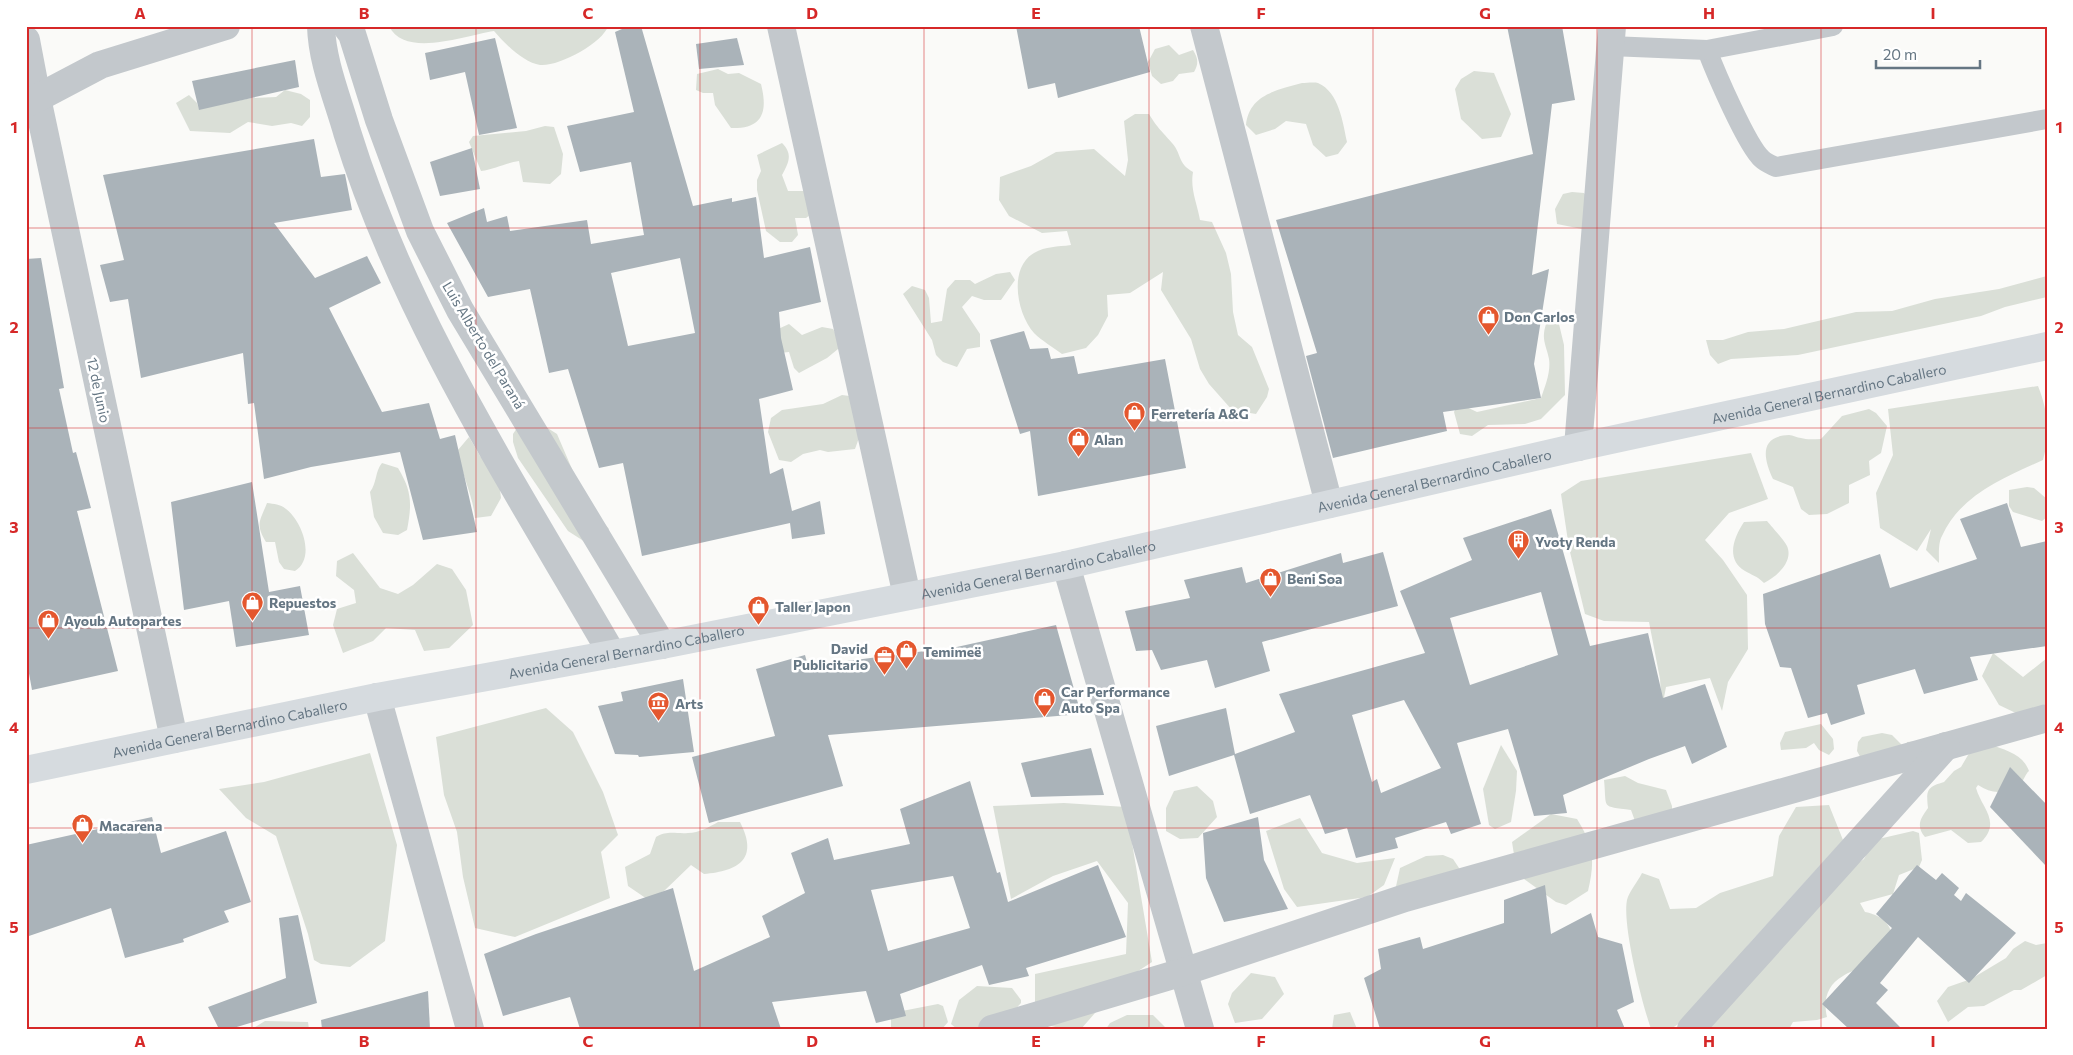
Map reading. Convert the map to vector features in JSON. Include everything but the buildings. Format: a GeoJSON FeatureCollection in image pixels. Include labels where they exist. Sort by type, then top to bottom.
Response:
{"type":"FeatureCollection","features":[{"type":"Feature","properties":{"kind":"main road","name":"Avenida General Bernardino Caballero"},"geometry":{"type":"LineString","coordinates":[[26,770],[377,697],[662,645],[1066,565],[1578,447],[2047,346]]}},
{"type":"Feature","properties":{"kind":"street"},"geometry":{"type":"LineString","coordinates":[[31,101],[100,65],[226,26]]}},
{"type":"Feature","properties":{"kind":"street"},"geometry":{"type":"LineString","coordinates":[[321,26],[321,48],[354,151],[385,236],[428,329],[472,411],[612,654]]}},
{"type":"Feature","properties":{"kind":"street","name":"Luis Alberto del Paraná"},"geometry":{"type":"LineString","coordinates":[[346,26],[352,34],[380,120],[420,231],[460,310],[514,396],[662,645]]}},
{"type":"Feature","properties":{"kind":"street"},"geometry":{"type":"LineString","coordinates":[[781,26],[908,596]]}},
{"type":"Feature","properties":{"kind":"street"},"geometry":{"type":"LineString","coordinates":[[1204,26],[1329,504]]}},
{"type":"Feature","properties":{"kind":"street"},"geometry":{"type":"LineString","coordinates":[[1578,447],[1611,36]]}},
{"type":"Feature","properties":{"kind":"street","name":"12 de Junio"},"geometry":{"type":"LineString","coordinates":[[26,40],[31,101],[174,739]]}},
{"type":"Feature","properties":{"kind":"street"},"geometry":{"type":"LineString","coordinates":[[428,329],[460,310]]}},
{"type":"Feature","properties":{"kind":"street"},"geometry":{"type":"LineString","coordinates":[[1066,565],[1200,1029]]}},
{"type":"Feature","properties":{"kind":"street"},"geometry":{"type":"LineString","coordinates":[[377,697],[470,1029]]}},
{"type":"Feature","properties":{"kind":"street"},"geometry":{"type":"LineString","coordinates":[[992,1029],[1184,972],[1405,898],[2047,718]]}},
{"type":"Feature","properties":{"kind":"street"},"geometry":{"type":"LineString","coordinates":[[1691,1029],[1946,746]]}},
{"type":"Feature","properties":{"kind":"lane"},"geometry":{"type":"LineString","coordinates":[[1611,36],[1707,50],[1833,26]]}},
{"type":"Feature","properties":{"kind":"lane"},"geometry":{"type":"LineString","coordinates":[[1707,50],[1718,79],[1751,143],[1761,158],[1776,167],[2047,119]]}},
{"type":"Feature","properties":{"kind":"shaded area"},"geometry":{"type":"Polygon","coordinates":[[[389,26],[608,26],[598,40],[579,53],[558,62],[540,65],[521,57],[494,31],[453,40],[422,43],[408,41],[397,36],[389,26]]]}},
{"type":"Feature","properties":{"kind":"shaded area"},"geometry":{"type":"Polygon","coordinates":[[[1169,45],[1179,55],[1193,50],[1197,58],[1197,66],[1194,72],[1179,74],[1173,81],[1161,84],[1152,76],[1148,62],[1155,49],[1169,45]]]}},
{"type":"Feature","properties":{"kind":"shaded area"},"geometry":{"type":"Polygon","coordinates":[[[718,69],[728,74],[739,73],[761,84],[764,103],[761,117],[756,122],[742,128],[731,128],[715,105],[713,93],[703,93],[696,90],[697,74],[718,69]]]}},
{"type":"Feature","properties":{"kind":"shaded area"},"geometry":{"type":"Polygon","coordinates":[[[1474,71],[1494,73],[1511,114],[1501,137],[1482,139],[1461,119],[1455,89],[1461,79],[1474,71]]]}},
{"type":"Feature","properties":{"kind":"shaded area"},"geometry":{"type":"Polygon","coordinates":[[[1302,83],[1318,83],[1331,93],[1342,117],[1347,142],[1338,154],[1326,157],[1313,145],[1306,124],[1286,121],[1275,129],[1256,135],[1246,125],[1248,115],[1258,100],[1274,91],[1302,83]]]}},
{"type":"Feature","properties":{"kind":"shaded area"},"geometry":{"type":"Polygon","coordinates":[[[285,90],[301,94],[310,100],[310,117],[302,126],[291,123],[272,126],[248,122],[230,133],[190,131],[176,103],[189,95],[197,103],[199,109],[251,98],[276,97],[285,90]]]}},
{"type":"Feature","properties":{"kind":"shaded area"},"geometry":{"type":"Polygon","coordinates":[[[1135,114],[1149,114],[1175,147],[1184,165],[1193,172],[1193,190],[1200,220],[1212,222],[1226,253],[1231,274],[1233,312],[1238,335],[1252,347],[1269,389],[1267,397],[1256,414],[1232,410],[1209,384],[1200,369],[1191,339],[1161,290],[1163,272],[1130,293],[1107,295],[1108,316],[1098,335],[1086,348],[1062,354],[1034,333],[1023,315],[1018,292],[1018,280],[1026,260],[1034,253],[1043,249],[1071,245],[1067,231],[1042,233],[1009,216],[999,200],[1000,177],[1031,166],[1056,152],[1094,149],[1125,176],[1128,160],[1124,121],[1135,114]]]}},
{"type":"Feature","properties":{"kind":"shaded area"},"geometry":{"type":"Polygon","coordinates":[[[545,126],[554,127],[563,154],[561,174],[550,184],[523,182],[519,161],[481,171],[469,142],[473,136],[526,131],[545,126]]]}},
{"type":"Feature","properties":{"kind":"shaded area"},"geometry":{"type":"Polygon","coordinates":[[[782,143],[789,155],[782,175],[788,191],[812,191],[814,212],[806,218],[795,218],[798,235],[792,242],[780,242],[766,231],[757,190],[757,180],[761,171],[757,155],[782,143]]]}},
{"type":"Feature","properties":{"kind":"shaded area"},"geometry":{"type":"Polygon","coordinates":[[[1572,192],[1584,193],[1589,199],[1587,224],[1582,229],[1557,224],[1555,209],[1563,194],[1572,192]]]}},
{"type":"Feature","properties":{"kind":"shaded area"},"geometry":{"type":"Polygon","coordinates":[[[1010,272],[1015,280],[1001,300],[984,300],[972,296],[962,307],[980,334],[980,347],[967,349],[957,367],[943,362],[936,355],[932,340],[903,294],[912,286],[925,290],[929,298],[931,323],[942,321],[947,289],[955,280],[970,280],[975,284],[996,274],[1010,272]]]}},
{"type":"Feature","properties":{"kind":"shaded area"},"geometry":{"type":"Polygon","coordinates":[[[2047,276],[2047,297],[2005,307],[1981,316],[1798,355],[1731,359],[1718,364],[1710,355],[1706,340],[1723,340],[1748,332],[1784,329],[1856,312],[1892,311],[1935,299],[1999,289],[2047,276]]]}},
{"type":"Feature","properties":{"kind":"shaded area"},"geometry":{"type":"Polygon","coordinates":[[[789,324],[802,335],[822,327],[833,329],[839,340],[838,349],[827,358],[799,373],[794,368],[789,352],[780,353],[776,330],[789,324]]]}},
{"type":"Feature","properties":{"kind":"shaded area"},"geometry":{"type":"Polygon","coordinates":[[[1546,324],[1559,324],[1564,345],[1565,395],[1541,419],[1525,424],[1488,425],[1472,436],[1460,434],[1454,412],[1458,403],[1477,412],[1541,398],[1549,369],[1549,359],[1544,338],[1546,324]]]}},
{"type":"Feature","properties":{"kind":"shaded area"},"geometry":{"type":"Polygon","coordinates":[[[2038,386],[2044,404],[2047,423],[2047,441],[2043,460],[1985,489],[1960,509],[1941,539],[1939,563],[1926,550],[1931,529],[1917,551],[1880,528],[1876,493],[1893,455],[1888,409],[2038,386]]]}},
{"type":"Feature","properties":{"kind":"shaded area"},"geometry":{"type":"Polygon","coordinates":[[[842,395],[857,397],[860,435],[855,449],[828,452],[820,450],[803,454],[791,462],[779,460],[768,432],[771,418],[782,410],[823,404],[842,395]]]}},
{"type":"Feature","properties":{"kind":"shaded area"},"geometry":{"type":"Polygon","coordinates":[[[1869,409],[1876,413],[1887,426],[1881,453],[1869,461],[1870,475],[1849,485],[1849,503],[1827,514],[1809,515],[1801,509],[1793,487],[1773,479],[1766,457],[1768,444],[1779,436],[1789,435],[1806,439],[1821,439],[1842,416],[1869,409]]]}},
{"type":"Feature","properties":{"kind":"shaded area"},"geometry":{"type":"Polygon","coordinates":[[[538,422],[557,434],[578,483],[591,507],[609,529],[605,542],[593,547],[568,531],[518,458],[513,442],[513,434],[519,425],[538,422]]]}},
{"type":"Feature","properties":{"kind":"shaded area"},"geometry":{"type":"Polygon","coordinates":[[[469,437],[480,456],[498,473],[501,498],[491,516],[475,518],[458,450],[469,437]]]}},
{"type":"Feature","properties":{"kind":"shaded area"},"geometry":{"type":"Polygon","coordinates":[[[1751,453],[1768,499],[1729,513],[1705,540],[1723,560],[1747,595],[1748,649],[1728,682],[1722,711],[1710,678],[1666,687],[1662,708],[1660,679],[1649,622],[1604,621],[1585,614],[1569,548],[1561,494],[1581,481],[1751,453]]]}},
{"type":"Feature","properties":{"kind":"shaded area"},"geometry":{"type":"Polygon","coordinates":[[[382,463],[398,468],[403,476],[410,498],[407,530],[398,535],[383,533],[374,517],[370,492],[382,463]]]}},
{"type":"Feature","properties":{"kind":"shaded area"},"geometry":{"type":"Polygon","coordinates":[[[2027,487],[2034,488],[2047,499],[2047,517],[2042,521],[2013,512],[2009,506],[2009,490],[2027,487]]]}},
{"type":"Feature","properties":{"kind":"shaded area"},"geometry":{"type":"Polygon","coordinates":[[[267,503],[279,505],[286,509],[301,530],[306,549],[305,558],[295,571],[284,569],[279,562],[275,542],[266,542],[263,536],[260,522],[267,503]]]}},
{"type":"Feature","properties":{"kind":"shaded area"},"geometry":{"type":"Polygon","coordinates":[[[1767,521],[1785,543],[1789,552],[1783,568],[1764,583],[1739,566],[1733,554],[1733,548],[1737,534],[1744,522],[1767,521]]]}},
{"type":"Feature","properties":{"kind":"shaded area"},"geometry":{"type":"Polygon","coordinates":[[[353,553],[380,588],[398,594],[413,585],[437,564],[452,569],[466,590],[473,625],[449,648],[424,651],[415,630],[386,628],[373,641],[343,653],[333,625],[337,609],[356,603],[354,590],[336,576],[337,561],[353,553]]]}},
{"type":"Feature","properties":{"kind":"shaded area"},"geometry":{"type":"Polygon","coordinates":[[[1993,653],[2023,677],[2047,658],[2047,703],[2022,716],[1999,705],[1982,676],[1993,653]]]}},
{"type":"Feature","properties":{"kind":"shaded area"},"geometry":{"type":"Polygon","coordinates":[[[546,708],[573,732],[603,792],[618,835],[601,852],[610,898],[515,937],[475,928],[463,877],[457,832],[444,795],[436,737],[546,708]]]}},
{"type":"Feature","properties":{"kind":"shaded area"},"geometry":{"type":"Polygon","coordinates":[[[1821,724],[1833,739],[1834,749],[1829,755],[1819,750],[1814,743],[1806,748],[1781,750],[1780,743],[1785,732],[1821,724]]]}},
{"type":"Feature","properties":{"kind":"shaded area"},"geometry":{"type":"Polygon","coordinates":[[[1882,733],[1892,735],[1906,749],[1907,742],[1920,741],[1946,746],[1863,762],[1857,751],[1858,742],[1862,737],[1882,733]]]}},
{"type":"Feature","properties":{"kind":"shaded area"},"geometry":{"type":"Polygon","coordinates":[[[1989,744],[2018,757],[2029,771],[2021,783],[2009,790],[1994,792],[1978,785],[1976,788],[1990,821],[1987,835],[1981,842],[1968,843],[1951,830],[1925,837],[1922,833],[1920,822],[1928,808],[1927,797],[1929,790],[1944,782],[1954,771],[1961,767],[1974,745],[1989,744]]]}},
{"type":"Feature","properties":{"kind":"shaded area"},"geometry":{"type":"Polygon","coordinates":[[[1501,745],[1517,771],[1516,791],[1511,822],[1495,829],[1489,825],[1483,789],[1501,745]]]}},
{"type":"Feature","properties":{"kind":"shaded area"},"geometry":{"type":"Polygon","coordinates":[[[370,753],[397,845],[385,941],[350,967],[321,964],[314,960],[308,934],[276,836],[246,818],[219,789],[264,782],[370,753]]]}},
{"type":"Feature","properties":{"kind":"shaded area"},"geometry":{"type":"Polygon","coordinates":[[[1625,776],[1638,783],[1666,790],[1672,806],[1672,814],[1635,821],[1631,810],[1614,808],[1607,804],[1604,780],[1625,776]]]}},
{"type":"Feature","properties":{"kind":"shaded area"},"geometry":{"type":"Polygon","coordinates":[[[1197,786],[1213,801],[1217,817],[1198,838],[1180,839],[1166,831],[1166,808],[1174,791],[1197,786]]]}},
{"type":"Feature","properties":{"kind":"shaded area"},"geometry":{"type":"Polygon","coordinates":[[[1064,803],[1126,807],[1152,962],[1123,981],[1081,1029],[1064,1029],[1035,1022],[1035,974],[1126,954],[1128,903],[1097,861],[1053,876],[1011,899],[993,806],[1064,803]]]}},
{"type":"Feature","properties":{"kind":"shaded area"},"geometry":{"type":"Polygon","coordinates":[[[1829,805],[1843,840],[1748,945],[1727,979],[1690,1016],[1671,1029],[1651,1029],[1634,964],[1626,912],[1628,897],[1642,873],[1659,879],[1670,909],[1696,908],[1720,893],[1773,876],[1779,836],[1796,807],[1829,805]]]}},
{"type":"Feature","properties":{"kind":"shaded area"},"geometry":{"type":"Polygon","coordinates":[[[1551,814],[1577,819],[1587,837],[1592,854],[1592,871],[1588,891],[1566,905],[1556,902],[1517,874],[1512,842],[1551,814]]]}},
{"type":"Feature","properties":{"kind":"shaded area"},"geometry":{"type":"Polygon","coordinates":[[[1300,818],[1322,853],[1357,863],[1395,858],[1384,885],[1367,897],[1297,907],[1284,889],[1266,831],[1300,818]]]}},
{"type":"Feature","properties":{"kind":"shaded area"},"geometry":{"type":"Polygon","coordinates":[[[718,822],[740,822],[747,845],[746,854],[736,866],[727,870],[704,874],[691,865],[664,891],[647,899],[628,886],[625,867],[650,854],[656,837],[668,833],[696,832],[718,822]]]}},
{"type":"Feature","properties":{"kind":"shaded area"},"geometry":{"type":"Polygon","coordinates":[[[1913,831],[1919,833],[1922,860],[1919,867],[1899,875],[1893,894],[1860,903],[1865,912],[1884,920],[1892,932],[1893,938],[1861,967],[1833,984],[1826,999],[1827,1017],[1817,1020],[1793,1022],[1789,1029],[1692,1029],[1833,881],[1864,859],[1874,840],[1913,831]]]}},
{"type":"Feature","properties":{"kind":"shaded area"},"geometry":{"type":"Polygon","coordinates":[[[1443,855],[1453,859],[1463,874],[1395,891],[1400,868],[1426,856],[1443,855]]]}},
{"type":"Feature","properties":{"kind":"shaded area"},"geometry":{"type":"Polygon","coordinates":[[[2025,941],[2036,945],[2047,943],[2047,975],[2021,990],[2014,990],[1984,1006],[1968,1007],[1948,1022],[1937,1001],[1948,987],[1971,979],[2006,958],[2013,949],[2025,941]]]}},
{"type":"Feature","properties":{"kind":"shaded area"},"geometry":{"type":"Polygon","coordinates":[[[1251,973],[1275,977],[1284,994],[1262,1019],[1235,1023],[1228,1004],[1232,993],[1251,973]]]}},
{"type":"Feature","properties":{"kind":"shaded area"},"geometry":{"type":"Polygon","coordinates":[[[977,986],[1012,988],[1021,1000],[1021,1003],[997,1029],[957,1029],[951,1024],[959,1000],[977,986]]]}},
{"type":"Feature","properties":{"kind":"shaded area"},"geometry":{"type":"Polygon","coordinates":[[[938,1004],[943,1006],[948,1022],[942,1029],[891,1029],[891,1017],[902,1011],[938,1004]]]}},
{"type":"Feature","properties":{"kind":"shaded area"},"geometry":{"type":"Polygon","coordinates":[[[1350,1012],[1357,1029],[1332,1029],[1334,1015],[1350,1012]]]}},
{"type":"Feature","properties":{"kind":"shaded area"},"geometry":{"type":"Polygon","coordinates":[[[1127,1015],[1153,1015],[1167,1029],[1106,1029],[1110,1023],[1127,1015]]]}},
{"type":"Feature","properties":{"kind":"shaded area"},"geometry":{"type":"Polygon","coordinates":[[[265,1021],[308,1022],[309,1029],[252,1029],[265,1021]]]}},
{"type":"Feature","properties":{"kind":"place","name":"Don Carlos"},"geometry":{"type":"Point","coordinates":[1488,335]}},
{"type":"Feature","properties":{"kind":"place","name":"Ferretería A&G"},"geometry":{"type":"Point","coordinates":[1135,432]}},
{"type":"Feature","properties":{"kind":"place","name":"Alan"},"geometry":{"type":"Point","coordinates":[1078,458]}},
{"type":"Feature","properties":{"kind":"place","name":"Yvoty Renda"},"geometry":{"type":"Point","coordinates":[1519,560]}},
{"type":"Feature","properties":{"kind":"place","name":"Beni Soa"},"geometry":{"type":"Point","coordinates":[1271,597]}},
{"type":"Feature","properties":{"kind":"place","name":"Repuestos"},"geometry":{"type":"Point","coordinates":[253,621]}},
{"type":"Feature","properties":{"kind":"place","name":"Taller Japon"},"geometry":{"type":"Point","coordinates":[759,625]}},
{"type":"Feature","properties":{"kind":"place","name":"Ayoub Autopartes"},"geometry":{"type":"Point","coordinates":[48,639]}},
{"type":"Feature","properties":{"kind":"place","name":"Temimeë"},"geometry":{"type":"Point","coordinates":[907,670]}},
{"type":"Feature","properties":{"kind":"place","name":"David Publicitario"},"geometry":{"type":"Point","coordinates":[884,675]}},
{"type":"Feature","properties":{"kind":"place","name":"Car Performance Auto Spa"},"geometry":{"type":"Point","coordinates":[1045,718]}},
{"type":"Feature","properties":{"kind":"place","name":"Arts"},"geometry":{"type":"Point","coordinates":[659,722]}},
{"type":"Feature","properties":{"kind":"place","name":"Macarena"},"geometry":{"type":"Point","coordinates":[83,844]}}]}
